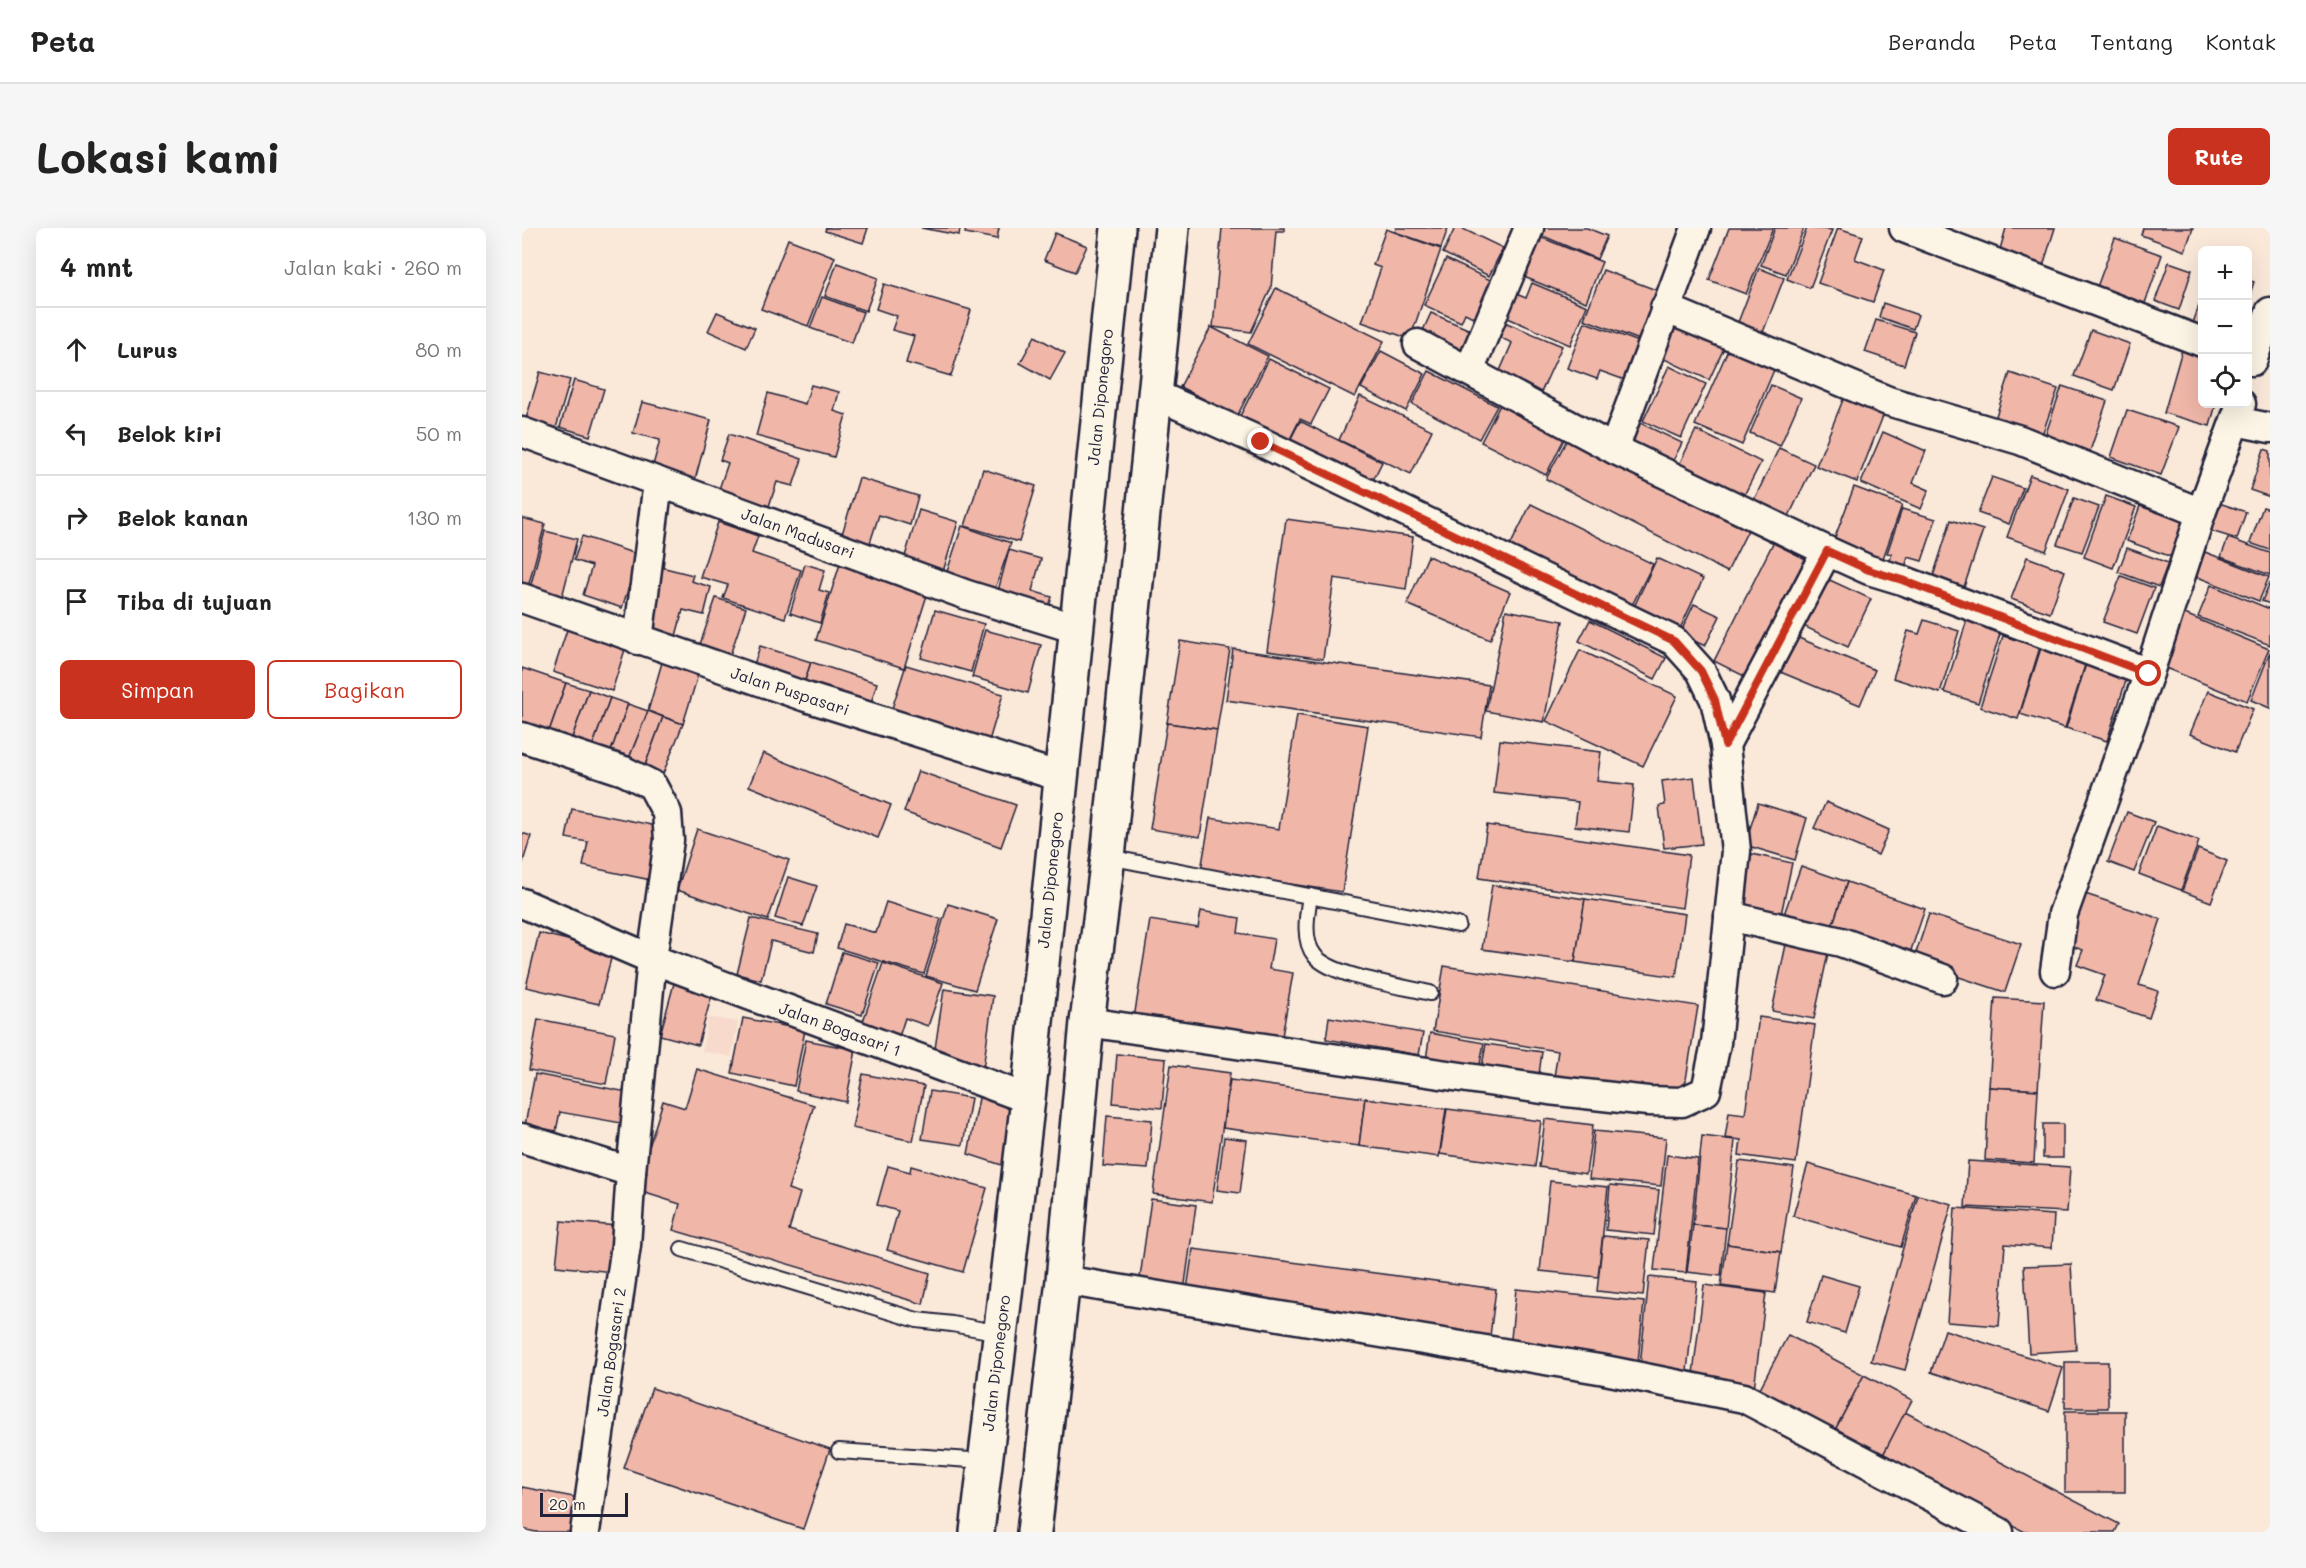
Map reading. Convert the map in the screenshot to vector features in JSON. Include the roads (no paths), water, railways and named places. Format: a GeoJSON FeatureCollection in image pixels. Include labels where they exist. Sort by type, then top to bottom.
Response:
{"type":"FeatureCollection","features":[{"type":"Feature","properties":{"kind":"main road","name":"Jalan Diponegoro"},"geometry":{"type":"LineString","coordinates":[[977,1532],[1028,1099],[1118,228]]}},
{"type":"Feature","properties":{"kind":"main road"},"geometry":{"type":"LineString","coordinates":[[1034,1532],[1062,1280],[1087,1022],[1108,857],[1172,228]]}},
{"type":"Feature","properties":{"kind":"street"},"geometry":{"type":"LineString","coordinates":[[1469,371],[1529,228]]}},
{"type":"Feature","properties":{"kind":"street"},"geometry":{"type":"LineString","coordinates":[[1614,448],[1696,228]]}},
{"type":"Feature","properties":{"kind":"street"},"geometry":{"type":"LineString","coordinates":[[1904,228],[2198,340]]}},
{"type":"Feature","properties":{"kind":"street"},"geometry":{"type":"LineString","coordinates":[[1665,308],[1888,401],[2020,440],[2201,513]]}},
{"type":"Feature","properties":{"kind":"street"},"geometry":{"type":"LineString","coordinates":[[2252,361],[2270,312]]}},
{"type":"Feature","properties":{"kind":"street"},"geometry":{"type":"LineString","coordinates":[[1418,344],[1614,448],[1869,570],[1902,580],[2149,674]]}},
{"type":"Feature","properties":{"kind":"street"},"geometry":{"type":"LineString","coordinates":[[1087,1022],[1549,1090],[1648,1101],[1682,1102],[1706,1091],[1716,1043],[1736,851],[1725,745],[1715,700],[1701,671],[1674,641],[1261,442],[1154,394]]}},
{"type":"Feature","properties":{"kind":"street"},"geometry":{"type":"LineString","coordinates":[[2055,971],[2063,914],[2149,674],[2201,513],[2238,412],[2270,428]]}},
{"type":"Feature","properties":{"kind":"street","name":"Jalan Madusari"},"geometry":{"type":"LineString","coordinates":[[522,432],[967,595],[1077,629]]}},
{"type":"Feature","properties":{"kind":"street"},"geometry":{"type":"LineString","coordinates":[[638,640],[658,483]]}},
{"type":"Feature","properties":{"kind":"street"},"geometry":{"type":"LineString","coordinates":[[1725,745],[1827,551]]}},
{"type":"Feature","properties":{"kind":"street","name":"Jalan Puspasari"},"geometry":{"type":"LineString","coordinates":[[522,598],[806,697],[1061,777]]}},
{"type":"Feature","properties":{"kind":"street"},"geometry":{"type":"LineString","coordinates":[[522,737],[624,771],[652,785],[667,813],[669,840],[652,959]]}},
{"type":"Feature","properties":{"kind":"street","name":"Jalan Bogasari 1"},"geometry":{"type":"LineString","coordinates":[[522,903],[652,959],[1028,1099]]}},
{"type":"Feature","properties":{"kind":"street"},"geometry":{"type":"LineString","coordinates":[[1729,916],[1841,942],[1943,979]]}},
{"type":"Feature","properties":{"kind":"street","name":"Jalan Bogasari 2"},"geometry":{"type":"LineString","coordinates":[[585,1532],[626,1245],[652,959]]}},
{"type":"Feature","properties":{"kind":"street"},"geometry":{"type":"LineString","coordinates":[[522,1138],[631,1172]]}},
{"type":"Feature","properties":{"kind":"street"},"geometry":{"type":"LineString","coordinates":[[1062,1280],[1605,1370],[1744,1398],[2000,1532]]}},
{"type":"Feature","properties":{"kind":"lane"},"geometry":{"type":"LineString","coordinates":[[1108,857],[1458,926]]}},
{"type":"Feature","properties":{"kind":"lane"},"geometry":{"type":"LineString","coordinates":[[1310,896],[1306,922],[1314,955],[1330,967],[1355,976],[1430,993]]}},
{"type":"Feature","properties":{"kind":"lane"},"geometry":{"type":"LineString","coordinates":[[682,1249],[918,1320],[1000,1332]]}},
{"type":"Feature","properties":{"kind":"lane"},"geometry":{"type":"LineString","coordinates":[[839,1451],[985,1461]]}}]}
